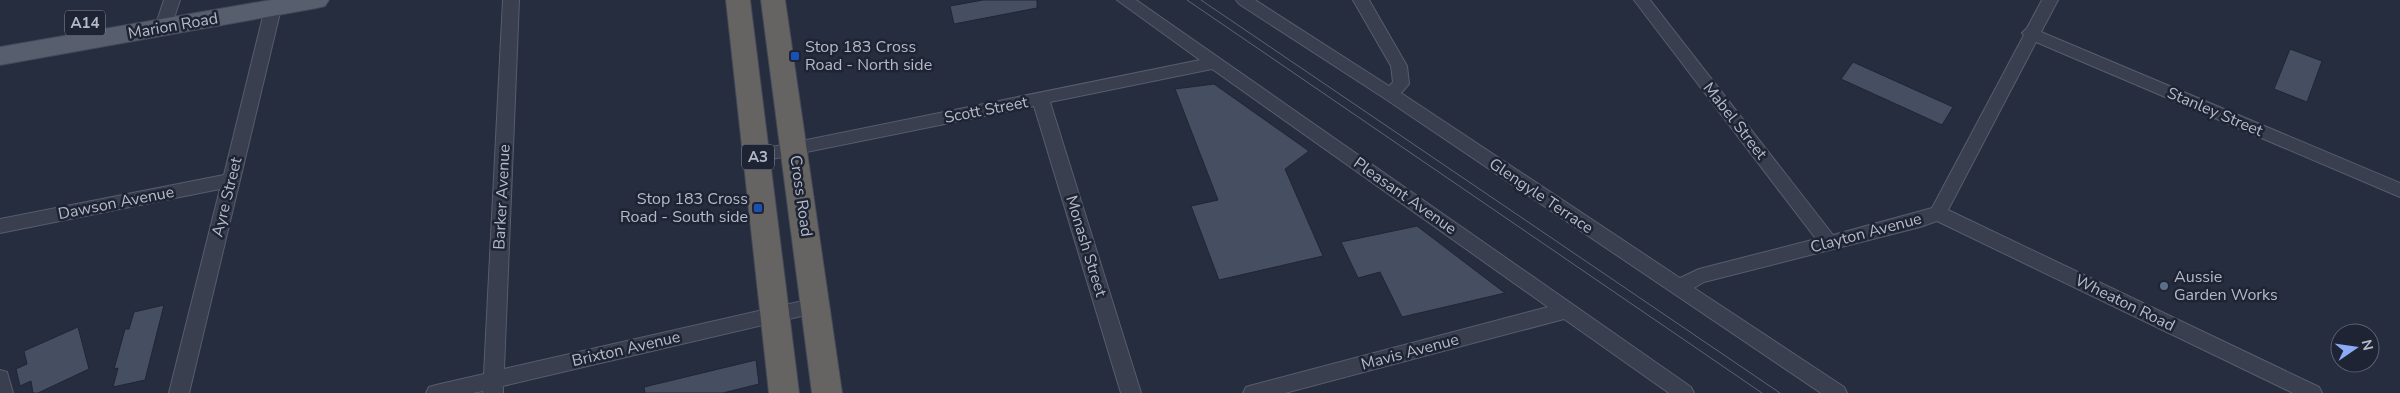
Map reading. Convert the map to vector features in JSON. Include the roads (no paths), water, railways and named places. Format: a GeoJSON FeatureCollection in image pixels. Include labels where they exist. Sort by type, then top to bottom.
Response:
{"type":"FeatureCollection","features":[{"type":"Feature","properties":{"kind":"highway","name":"A3"},"geometry":{"type":"LineString","coordinates":[[738,0],[784,393]]}},
{"type":"Feature","properties":{"kind":"highway","name":"Cross Road"},"geometry":{"type":"LineString","coordinates":[[773,0],[795,148],[827,393]]}},
{"type":"Feature","properties":{"kind":"main road","name":"Marion Road"},"geometry":{"type":"LineString","coordinates":[[0,56],[219,0]]}},
{"type":"Feature","properties":{"kind":"main road","name":"Marion Road"},"geometry":{"type":"LineString","coordinates":[[0,38],[168,12],[317,0]]}},
{"type":"Feature","properties":{"kind":"street","name":"Barker Avenue"},"geometry":{"type":"LineString","coordinates":[[493,386],[511,0]]}},
{"type":"Feature","properties":{"kind":"street","name":"Pleasant Avenue"},"geometry":{"type":"LineString","coordinates":[[1125,0],[1684,393]]}},
{"type":"Feature","properties":{"kind":"street","name":"Glengyle Terrace"},"geometry":{"type":"LineString","coordinates":[[1244,0],[1390,94],[1837,393]]}},
{"type":"Feature","properties":{"kind":"street"},"geometry":{"type":"LineString","coordinates":[[1361,0],[1399,66],[1401,84],[1390,94]]}},
{"type":"Feature","properties":{"kind":"street","name":"Mabel Street"},"geometry":{"type":"LineString","coordinates":[[1642,0],[1829,243]]}},
{"type":"Feature","properties":{"kind":"street","name":"Clayton Avenue"},"geometry":{"type":"LineString","coordinates":[[1679,288],[1699,276],[1920,220],[1938,213],[2030,33],[2050,0]]}},
{"type":"Feature","properties":{"kind":"street","name":"Ayre Street"},"geometry":{"type":"LineString","coordinates":[[176,392],[274,4]]}},
{"type":"Feature","properties":{"kind":"street","name":"Stanley Street"},"geometry":{"type":"LineString","coordinates":[[2030,33],[2400,190]]}},
{"type":"Feature","properties":{"kind":"street","name":"Scott Street"},"geometry":{"type":"LineString","coordinates":[[757,156],[1041,100],[1215,63]]}},
{"type":"Feature","properties":{"kind":"street","name":"Monash Street"},"geometry":{"type":"LineString","coordinates":[[1041,100],[1131,393]]}},
{"type":"Feature","properties":{"kind":"street","name":"Dawson Avenue"},"geometry":{"type":"LineString","coordinates":[[0,226],[231,180]]}},
{"type":"Feature","properties":{"kind":"street","name":"Wheaton Road"},"geometry":{"type":"LineString","coordinates":[[1938,213],[2312,393]]}},
{"type":"Feature","properties":{"kind":"street","name":"Brixton Avenue"},"geometry":{"type":"LineString","coordinates":[[436,393],[493,386],[816,306]]}},
{"type":"Feature","properties":{"kind":"street","name":"Mavis Avenue"},"geometry":{"type":"LineString","coordinates":[[1253,393],[1567,310]]}},
{"type":"Feature","properties":{"kind":"street"},"geometry":{"type":"LineString","coordinates":[[0,378],[3,393]]}},
{"type":"Feature","properties":{"kind":"tram line"},"geometry":{"type":"LineString","coordinates":[[1187,0],[1762,393]]}},
{"type":"Feature","properties":{"kind":"tram line"},"geometry":{"type":"LineString","coordinates":[[1201,0],[1780,393]]}},
{"type":"Feature","properties":{"kind":"place","name":"Stop 183 Cross Road - North side"},"geometry":{"type":"Point","coordinates":[795,56]}},
{"type":"Feature","properties":{"kind":"place","name":"Stop 183 Cross Road - South side"},"geometry":{"type":"Point","coordinates":[758,208]}},
{"type":"Feature","properties":{"kind":"place","name":"Aussie Garden Works"},"geometry":{"type":"Point","coordinates":[2164,286]}}]}
